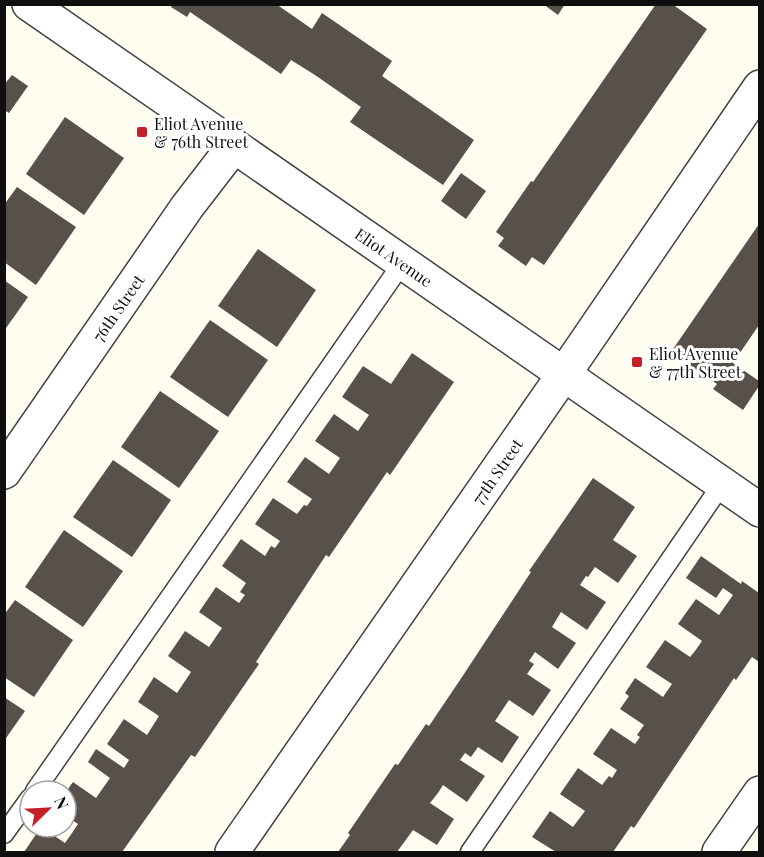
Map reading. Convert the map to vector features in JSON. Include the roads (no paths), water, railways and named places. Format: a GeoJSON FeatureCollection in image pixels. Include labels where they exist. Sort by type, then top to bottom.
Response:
{"type":"FeatureCollection","features":[{"type":"Feature","properties":{"kind":"street","name":"Eliot Avenue"},"geometry":{"type":"LineString","coordinates":[[29,4],[759,510]]}},
{"type":"Feature","properties":{"kind":"street","name":"77th Street"},"geometry":{"type":"LineString","coordinates":[[232,852],[564,374],[759,87]]}},
{"type":"Feature","properties":{"kind":"street","name":"76th Street"},"geometry":{"type":"LineString","coordinates":[[4,472],[187,207],[234,146]]}},
{"type":"Feature","properties":{"kind":"street"},"geometry":{"type":"LineString","coordinates":[[719,852],[759,793]]}},
{"type":"Feature","properties":{"kind":"lane"},"geometry":{"type":"LineString","coordinates":[[43,779],[403,262]]}},
{"type":"Feature","properties":{"kind":"lane"},"geometry":{"type":"LineString","coordinates":[[470,852],[722,484]]}},
{"type":"Feature","properties":{"kind":"lane"},"geometry":{"type":"LineString","coordinates":[[4,834],[18,815]]}},
{"type":"Feature","properties":{"kind":"place","name":"Eliot Avenue & 76th Street"},"geometry":{"type":"Point","coordinates":[142,132]}},
{"type":"Feature","properties":{"kind":"place","name":"Eliot Avenue & 77th Street"},"geometry":{"type":"Point","coordinates":[637,362]}}]}
